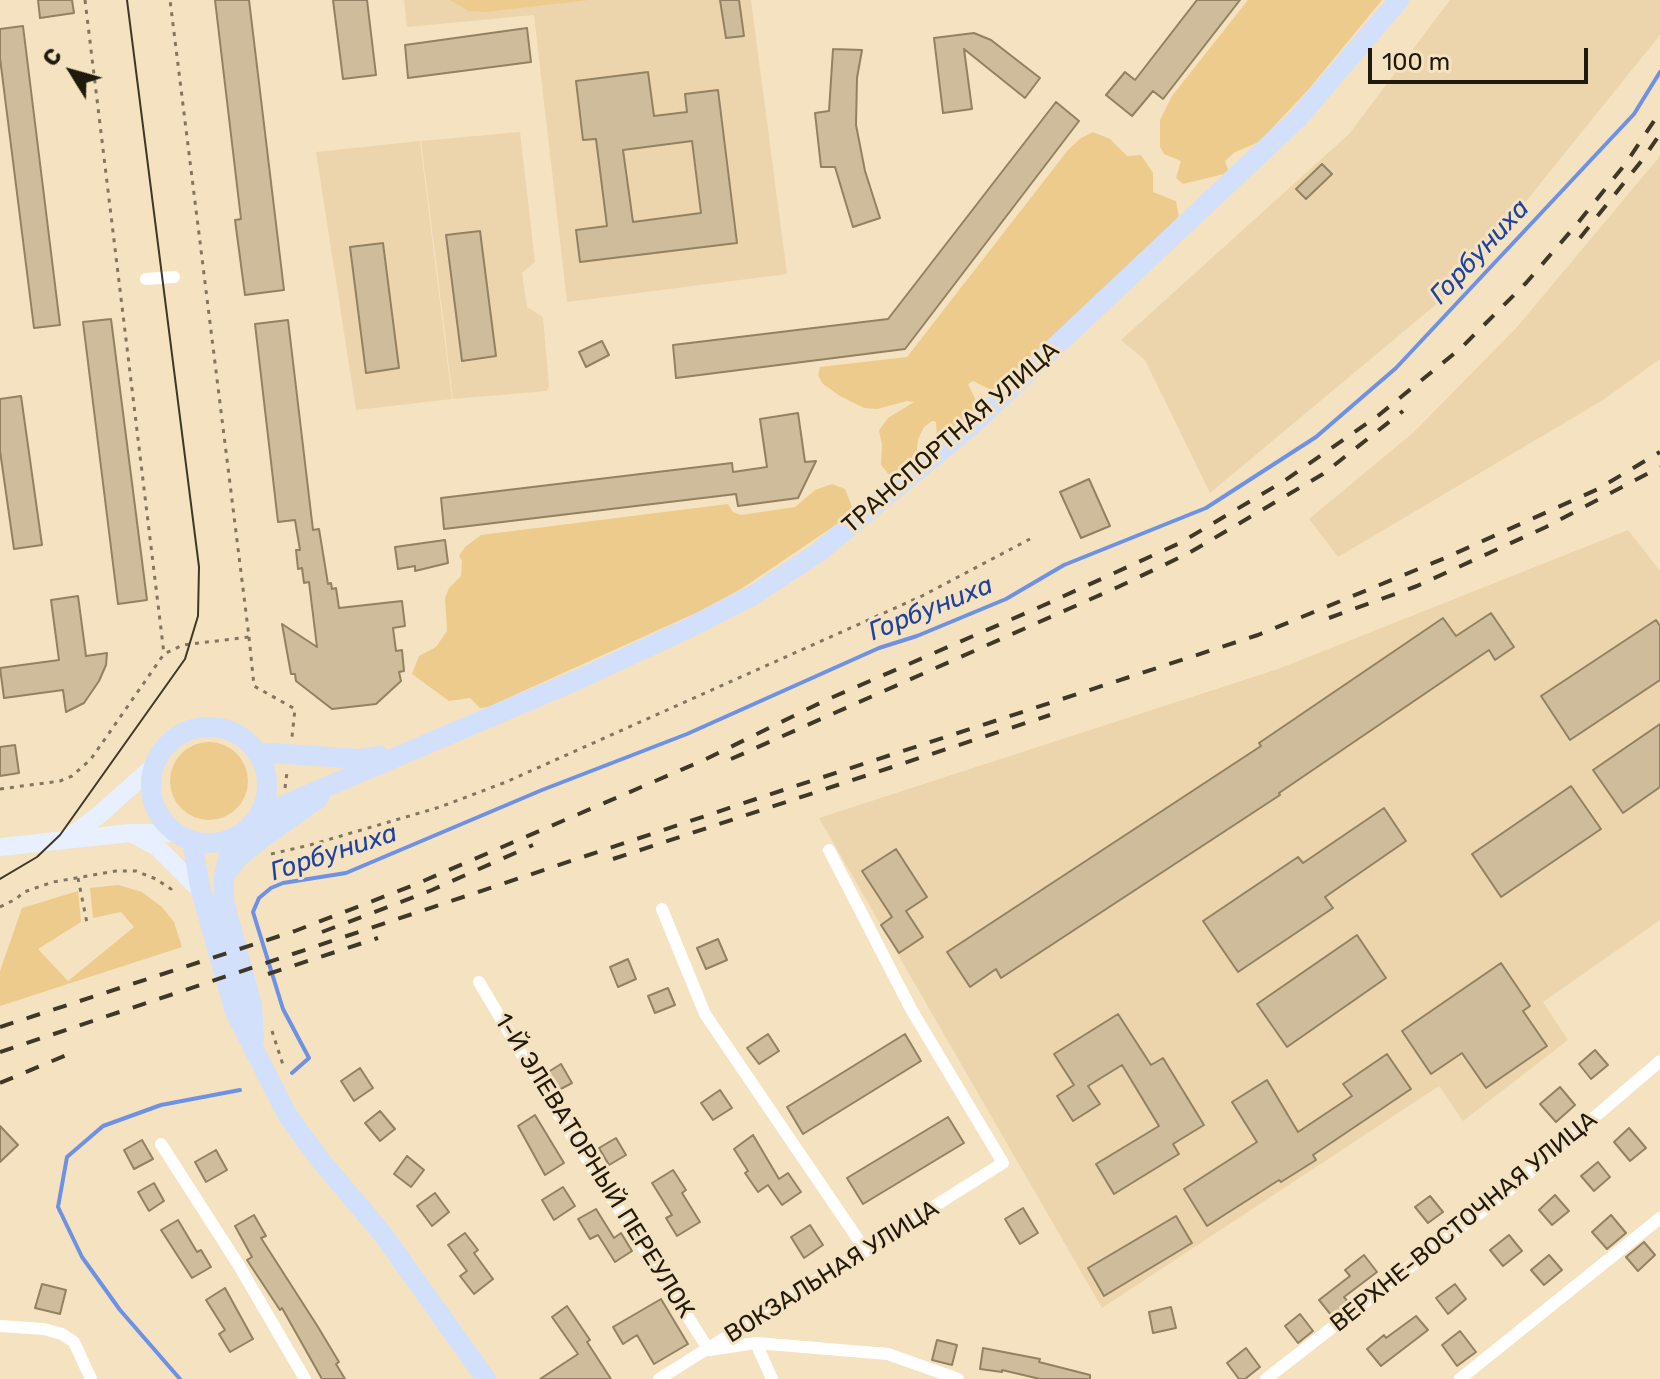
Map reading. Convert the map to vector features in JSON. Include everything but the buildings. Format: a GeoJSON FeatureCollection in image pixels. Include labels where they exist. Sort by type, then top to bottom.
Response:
{"type":"FeatureCollection","features":[{"type":"Feature","properties":{"kind":"main road","name":"ТРАНСПОРТНАЯ УЛИЦА"},"geometry":{"type":"LineString","coordinates":[[411,750],[577,680],[683,631],[752,596],[819,552],[972,425],[1299,117],[1399,0]]}},
{"type":"Feature","properties":{"kind":"main road"},"geometry":{"type":"LineString","coordinates":[[65,840],[99,815],[155,765],[170,742],[181,734],[198,728],[216,728],[233,732],[248,742],[264,767],[267,784],[265,800],[224,876],[224,901],[252,1005],[254,1048]]}},
{"type":"Feature","properties":{"kind":"main road"},"geometry":{"type":"LineString","coordinates":[[256,752],[361,759],[411,750]]}},
{"type":"Feature","properties":{"kind":"main road"},"geometry":{"type":"LineString","coordinates":[[258,816],[411,750]]}},
{"type":"Feature","properties":{"kind":"main road"},"geometry":{"type":"LineString","coordinates":[[155,765],[151,784],[154,803],[162,819],[184,837],[194,884],[235,1012],[288,1116],[321,1161],[382,1233],[486,1379]]}},
{"type":"Feature","properties":{"kind":"main road"},"geometry":{"type":"LineString","coordinates":[[0,847],[130,833],[184,837],[237,847],[364,771]]}},
{"type":"Feature","properties":{"kind":"main road"},"geometry":{"type":"LineString","coordinates":[[130,833],[157,847],[194,884]]}},
{"type":"Feature","properties":{"kind":"street"},"geometry":{"type":"LineString","coordinates":[[146,279],[174,277]]}},
{"type":"Feature","properties":{"kind":"street","name":"ВОКЗАЛЬНАЯ УЛИЦА"},"geometry":{"type":"LineString","coordinates":[[659,1379],[1003,1163],[911,1009],[829,850]]}},
{"type":"Feature","properties":{"kind":"street"},"geometry":{"type":"LineString","coordinates":[[662,909],[705,1014],[866,1251]]}},
{"type":"Feature","properties":{"kind":"street","name":"1-Й ЭЛЕВАТОРНЫЙ ПЕРЕУЛОК"},"geometry":{"type":"LineString","coordinates":[[479,982],[549,1100],[709,1350]]}},
{"type":"Feature","properties":{"kind":"street","name":"ВЕРХНЕ-ВОСТОЧНАЯ УЛИЦА"},"geometry":{"type":"LineString","coordinates":[[1266,1379],[1508,1191],[1660,1061]]}},
{"type":"Feature","properties":{"kind":"street"},"geometry":{"type":"LineString","coordinates":[[161,1144],[238,1264],[305,1379]]}},
{"type":"Feature","properties":{"kind":"street"},"geometry":{"type":"LineString","coordinates":[[1460,1379],[1660,1218]]}},
{"type":"Feature","properties":{"kind":"street"},"geometry":{"type":"LineString","coordinates":[[0,1326],[44,1329],[62,1334],[74,1342],[91,1379]]}},
{"type":"Feature","properties":{"kind":"street"},"geometry":{"type":"LineString","coordinates":[[709,1350],[756,1343],[888,1354],[958,1379]]}},
{"type":"Feature","properties":{"kind":"street"},"geometry":{"type":"LineString","coordinates":[[756,1343],[772,1379]]}},
{"type":"Feature","properties":{"kind":"path"},"geometry":{"type":"LineString","coordinates":[[85,0],[164,654]]}},
{"type":"Feature","properties":{"kind":"path"},"geometry":{"type":"LineString","coordinates":[[0,789],[60,781],[72,776],[91,759],[164,654],[183,645],[249,637],[170,0]]}},
{"type":"Feature","properties":{"kind":"path"},"geometry":{"type":"LineString","coordinates":[[237,847],[251,858],[310,845],[440,807],[506,782],[922,596],[1030,539]]}},
{"type":"Feature","properties":{"kind":"path"},"geometry":{"type":"LineString","coordinates":[[0,907],[24,892],[53,882],[116,871],[136,871],[171,889],[194,884]]}},
{"type":"Feature","properties":{"kind":"path"},"geometry":{"type":"LineString","coordinates":[[78,878],[87,923]]}},
{"type":"Feature","properties":{"kind":"path"},"geometry":{"type":"LineString","coordinates":[[272,1030],[285,1074]]}},
{"type":"Feature","properties":{"kind":"shaded area"},"geometry":{"type":"Polygon","coordinates":[[[404,0],[751,0],[787,274],[567,302],[534,15],[407,27],[404,0]]]}},
{"type":"Feature","properties":{"kind":"shaded area"},"geometry":{"type":"Polygon","coordinates":[[[450,0],[589,0],[485,12],[469,11],[450,0]]]}},
{"type":"Feature","properties":{"kind":"shaded area"},"geometry":{"type":"Polygon","coordinates":[[[1248,0],[1382,0],[1308,90],[1259,142],[1235,152],[1225,161],[1228,170],[1224,174],[1183,184],[1176,178],[1181,161],[1164,154],[1160,147],[1160,120],[1172,96],[1248,0]]]}},
{"type":"Feature","properties":{"kind":"shaded area"},"geometry":{"type":"Polygon","coordinates":[[[1450,0],[1660,0],[1660,35],[1457,287],[1210,493],[1145,360],[1121,340],[1349,134],[1450,0]]]}},
{"type":"Feature","properties":{"kind":"shaded area"},"geometry":{"type":"Polygon","coordinates":[[[520,132],[535,262],[522,273],[527,307],[543,317],[549,387],[546,391],[453,399],[421,141],[520,132]]]}},
{"type":"Feature","properties":{"kind":"shaded area"},"geometry":{"type":"Polygon","coordinates":[[[1093,132],[1110,139],[1127,156],[1141,155],[1153,173],[1153,192],[1176,201],[1179,218],[1003,384],[991,390],[973,381],[968,384],[978,411],[941,439],[937,438],[936,422],[932,421],[924,427],[918,439],[916,460],[890,476],[881,465],[879,430],[888,418],[914,402],[877,409],[864,408],[823,384],[818,375],[820,367],[907,357],[1068,150],[1093,132]]]}},
{"type":"Feature","properties":{"kind":"shaded area"},"geometry":{"type":"Polygon","coordinates":[[[420,141],[452,399],[356,410],[316,152],[420,141]]]}},
{"type":"Feature","properties":{"kind":"shaded area"},"geometry":{"type":"Polygon","coordinates":[[[1660,156],[1660,359],[1603,400],[1338,557],[1309,519],[1414,432],[1517,327],[1660,156]]]}},
{"type":"Feature","properties":{"kind":"shaded area"},"geometry":{"type":"Polygon","coordinates":[[[832,484],[845,489],[853,509],[840,522],[741,589],[698,612],[488,707],[480,708],[470,698],[449,701],[412,674],[419,656],[436,647],[447,631],[445,598],[449,588],[461,576],[462,561],[459,556],[481,535],[728,504],[733,512],[741,515],[795,507],[815,490],[832,484]]]}},
{"type":"Feature","properties":{"kind":"shaded area"},"geometry":{"type":"Polygon","coordinates":[[[1628,530],[1660,571],[1660,920],[1543,1002],[1568,1040],[1463,1121],[1439,1086],[1102,1308],[819,818],[1278,669],[1628,530]]]}},
{"type":"Feature","properties":{"kind":"shaded area"},"geometry":{"type":"Polygon","coordinates":[[[201,742],[217,742],[231,748],[242,759],[248,781],[242,803],[231,814],[217,820],[201,820],[187,814],[176,803],[170,789],[170,773],[176,759],[187,748],[201,742]]]}},
{"type":"Feature","properties":{"kind":"shaded area"},"geometry":{"type":"Polygon","coordinates":[[[118,885],[142,892],[162,907],[174,922],[182,947],[0,1006],[0,971],[22,908],[78,891],[81,922],[38,949],[68,981],[134,927],[121,912],[93,918],[90,888],[118,885]]]}},
{"type":"Feature","properties":{"kind":"waterway","name":"Горбуниха"},"geometry":{"type":"LineString","coordinates":[[292,1073],[309,1058],[283,1009],[253,912],[259,898],[271,888],[283,883],[346,873],[542,790],[687,734],[879,648],[917,636],[1006,599],[1064,565],[1206,508],[1316,437],[1396,368],[1634,114],[1660,72]]}},
{"type":"Feature","properties":{"kind":"waterway","name":"Горбуниха"},"geometry":{"type":"LineString","coordinates":[[180,1379],[120,1310],[82,1257],[58,1207],[67,1157],[103,1126],[161,1105],[240,1090]]}},
{"type":"Feature","properties":{"kind":"tram line"},"geometry":{"type":"LineString","coordinates":[[0,879],[37,857],[60,835],[185,659],[198,616],[199,567],[127,0]]}},
{"type":"Feature","properties":{"kind":"railway"},"geometry":{"type":"LineString","coordinates":[[0,1027],[295,931],[414,885],[704,760],[824,701],[1180,543],[1284,481],[1379,415],[1461,348],[1526,283],[1577,224],[1626,163],[1660,112]]}},
{"type":"Feature","properties":{"kind":"railway"},"geometry":{"type":"LineString","coordinates":[[1580,238],[1658,137]]}},
{"type":"Feature","properties":{"kind":"railway"},"geometry":{"type":"LineString","coordinates":[[731,759],[1189,553],[1323,474],[1403,411]]}},
{"type":"Feature","properties":{"kind":"railway"},"geometry":{"type":"LineString","coordinates":[[0,1052],[1258,635],[1445,558],[1598,489],[1660,452]]}},
{"type":"Feature","properties":{"kind":"railway"},"geometry":{"type":"LineString","coordinates":[[1329,618],[1417,586],[1546,527],[1660,467]]}},
{"type":"Feature","properties":{"kind":"railway"},"geometry":{"type":"LineString","coordinates":[[613,859],[1050,715]]}},
{"type":"Feature","properties":{"kind":"railway"},"geometry":{"type":"LineString","coordinates":[[322,932],[432,890],[533,845]]}},
{"type":"Feature","properties":{"kind":"railway"},"geometry":{"type":"LineString","coordinates":[[268,974],[378,938]]}},
{"type":"Feature","properties":{"kind":"railway"},"geometry":{"type":"LineString","coordinates":[[0,1083],[76,1051]]}}]}
